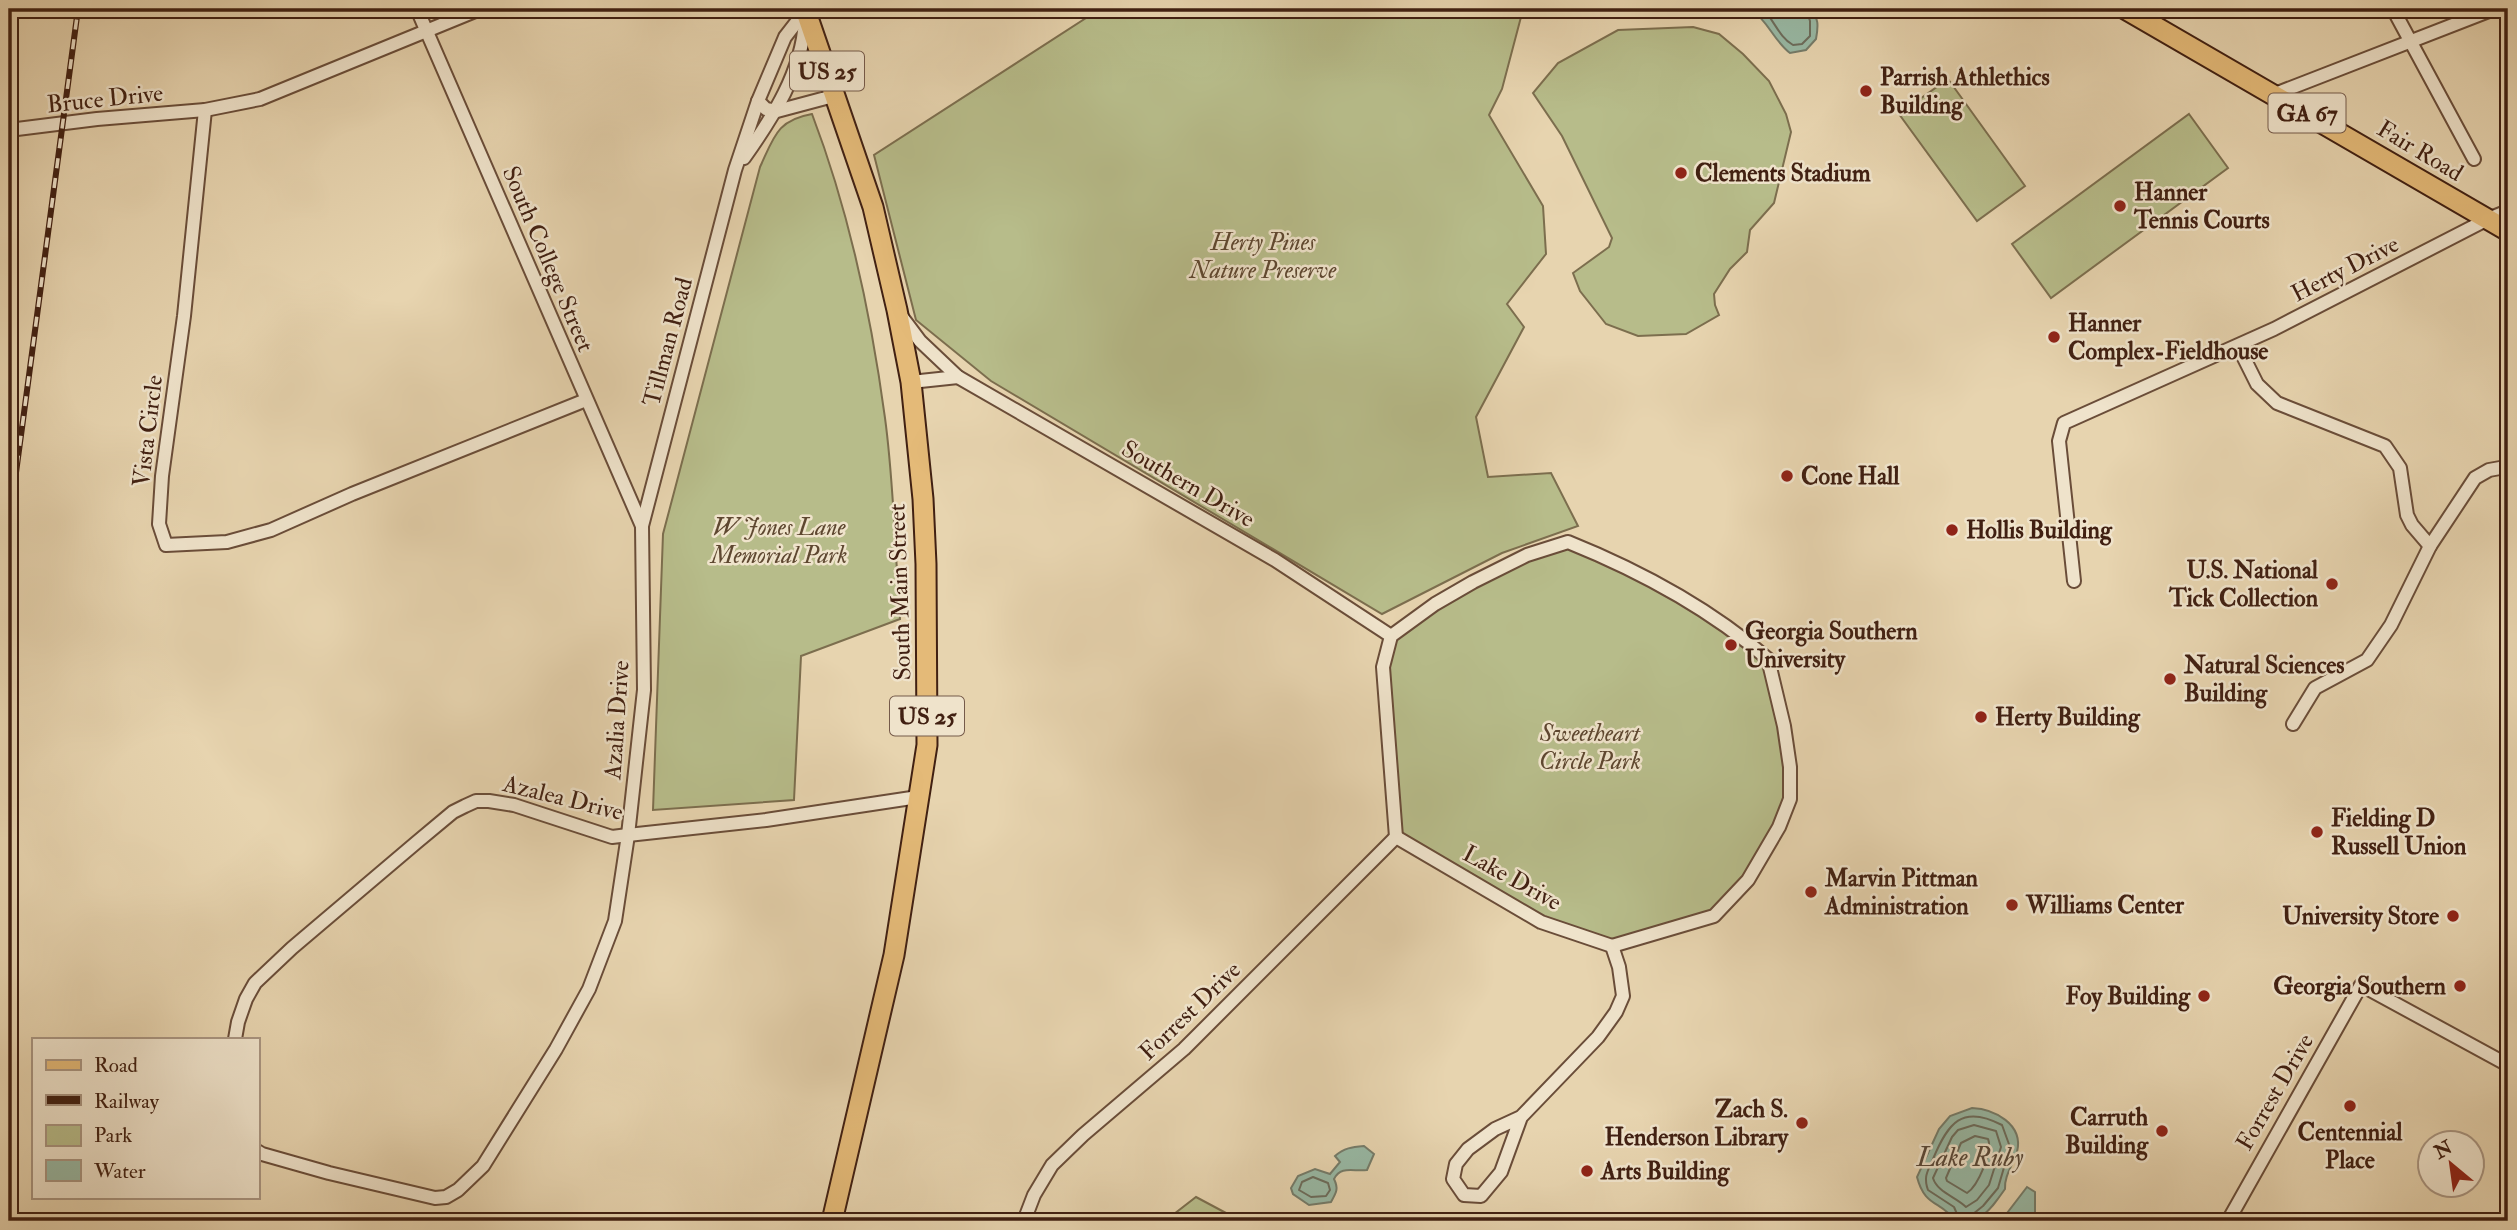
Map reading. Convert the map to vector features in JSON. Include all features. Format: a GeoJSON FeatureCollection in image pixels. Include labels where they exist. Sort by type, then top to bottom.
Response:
{"type":"FeatureCollection","features":[{"type":"Feature","properties":{"kind":"main road","name":"South Main Street"},"geometry":{"type":"LineString","coordinates":[[806,9],[873,207],[897,310],[911,382],[923,499],[927,591],[927,745],[894,955],[832,1221]]}},
{"type":"Feature","properties":{"kind":"main road","name":"Fair Road"},"geometry":{"type":"LineString","coordinates":[[2125,9],[2508,231]]}},
{"type":"Feature","properties":{"kind":"street","name":"South College Street"},"geometry":{"type":"LineString","coordinates":[[416,9],[642,526]]}},
{"type":"Feature","properties":{"kind":"street"},"geometry":{"type":"LineString","coordinates":[[205,110],[260,99],[480,9]]}},
{"type":"Feature","properties":{"kind":"street","name":"Tillman Road"},"geometry":{"type":"LineString","coordinates":[[642,526],[735,170],[758,101],[788,30],[806,9]]}},
{"type":"Feature","properties":{"kind":"street","name":"Tillman Road"},"geometry":{"type":"LineString","coordinates":[[735,170],[777,111],[804,44],[806,9]]}},
{"type":"Feature","properties":{"kind":"street"},"geometry":{"type":"LineString","coordinates":[[2393,9],[2474,159]]}},
{"type":"Feature","properties":{"kind":"street"},"geometry":{"type":"LineString","coordinates":[[2275,94],[2494,9]]}},
{"type":"Feature","properties":{"kind":"street"},"geometry":{"type":"LineString","coordinates":[[758,101],[766,109],[777,111],[837,95]]}},
{"type":"Feature","properties":{"kind":"street","name":"Bruce Drive"},"geometry":{"type":"LineString","coordinates":[[9,130],[74,121],[205,110]]}},
{"type":"Feature","properties":{"kind":"street","name":"Vista Circle"},"geometry":{"type":"LineString","coordinates":[[205,110],[184,316],[162,476],[159,524],[166,545],[227,542],[271,530],[352,494],[586,400]]}},
{"type":"Feature","properties":{"kind":"street","name":"Herty Drive"},"geometry":{"type":"LineString","coordinates":[[2074,581],[2059,441],[2064,422],[2238,346],[2508,211]]}},
{"type":"Feature","properties":{"kind":"street","name":"Southern Drive"},"geometry":{"type":"LineString","coordinates":[[897,310],[920,341],[958,377],[1275,560],[1391,636]]}},
{"type":"Feature","properties":{"kind":"street"},"geometry":{"type":"LineString","coordinates":[[2238,346],[2257,384],[2277,403],[2385,446],[2400,468],[2407,515],[2412,525],[2430,545]]}},
{"type":"Feature","properties":{"kind":"street"},"geometry":{"type":"LineString","coordinates":[[911,382],[958,377]]}},
{"type":"Feature","properties":{"kind":"street"},"geometry":{"type":"LineString","coordinates":[[2293,724],[2315,688],[2367,660],[2391,625],[2430,545],[2475,478],[2489,470],[2508,470]]}},
{"type":"Feature","properties":{"kind":"street","name":"Azalia Drive"},"geometry":{"type":"LineString","coordinates":[[628,835],[644,690],[642,526]]}},
{"type":"Feature","properties":{"kind":"street"},"geometry":{"type":"LineString","coordinates":[[1396,837],[1383,667],[1391,636],[1435,604],[1527,555],[1568,542],[1601,555],[1676,593],[1752,644],[1768,659],[1784,726],[1790,767],[1790,799],[1779,827],[1748,880],[1714,916],[1612,946],[1619,967],[1623,996],[1616,1012],[1598,1037],[1521,1117],[1495,1129],[1468,1149],[1456,1164],[1453,1179],[1464,1195],[1481,1196],[1501,1172],[1521,1117]]}},
{"type":"Feature","properties":{"kind":"street"},"geometry":{"type":"LineString","coordinates":[[628,835],[793,817],[918,797]]}},
{"type":"Feature","properties":{"kind":"street","name":"Azalea Drive"},"geometry":{"type":"LineString","coordinates":[[235,1038],[246,999],[255,983],[292,948],[453,812],[476,801],[489,801],[514,805],[612,836],[628,835],[615,921],[589,989],[556,1049],[482,1166],[458,1190],[446,1197],[435,1198],[329,1173],[259,1152]]}},
{"type":"Feature","properties":{"kind":"street","name":"Lake Drive"},"geometry":{"type":"LineString","coordinates":[[1396,837],[1541,922],[1612,946]]}},
{"type":"Feature","properties":{"kind":"street","name":"Forrest Drive"},"geometry":{"type":"LineString","coordinates":[[1024,1221],[1034,1195],[1052,1165],[1184,1049],[1396,837]]}},
{"type":"Feature","properties":{"kind":"street","name":"Forrest Drive"},"geometry":{"type":"LineString","coordinates":[[2228,1221],[2361,985],[2508,1065]]}},
{"type":"Feature","properties":{"kind":"green space","name":"Herty Pines Nature Preserve"},"geometry":{"type":"Polygon","coordinates":[[[1100,9],[1506,9],[1521,17],[1502,89],[1489,115],[1543,206],[1546,254],[1507,304],[1524,327],[1476,417],[1488,477],[1551,473],[1578,526],[1502,553],[1382,614],[991,381],[916,320],[874,155],[1100,9]]]}},
{"type":"Feature","properties":{"kind":"green space","name":"Clements Stadium"},"geometry":{"type":"Polygon","coordinates":[[[1693,27],[1719,34],[1769,81],[1786,114],[1791,132],[1774,203],[1750,230],[1747,252],[1730,269],[1714,294],[1719,315],[1686,334],[1638,336],[1606,324],[1580,291],[1573,273],[1609,247],[1612,238],[1562,136],[1533,93],[1558,63],[1618,30],[1693,27]]]}},
{"type":"Feature","properties":{"kind":"green space"},"geometry":{"type":"Polygon","coordinates":[[[1948,79],[2025,186],[1977,221],[1899,114],[1948,79]]]}},
{"type":"Feature","properties":{"kind":"green space","name":"W Jones Lane Memorial Park"},"geometry":{"type":"Polygon","coordinates":[[[812,114],[848,225],[873,340],[888,443],[900,619],[801,656],[794,800],[653,810],[663,534],[760,167],[773,139],[784,125],[812,114]]]}},
{"type":"Feature","properties":{"kind":"green space","name":"Hanner Tennis Courts"},"geometry":{"type":"Polygon","coordinates":[[[2189,114],[2228,168],[2051,298],[2012,244],[2189,114]]]}},
{"type":"Feature","properties":{"kind":"green space","name":"Sweetheart Circle Park"},"geometry":{"type":"Polygon","coordinates":[[[1568,542],[1635,572],[1768,659],[1790,767],[1779,827],[1714,916],[1612,946],[1541,922],[1396,837],[1383,667],[1391,636],[1435,604],[1568,542]]]}},
{"type":"Feature","properties":{"kind":"green space"},"geometry":{"type":"Polygon","coordinates":[[[1196,1197],[1241,1221],[1165,1221],[1196,1197]]]}},
{"type":"Feature","properties":{"kind":"water"},"geometry":{"type":"Polygon","coordinates":[[[1751,9],[1808,9],[1816,18],[1816,39],[1806,50],[1790,53],[1751,9]]]}},
{"type":"Feature","properties":{"kind":"water","name":"Lake Ruby"},"geometry":{"type":"Polygon","coordinates":[[[1972,1108],[1998,1115],[2012,1126],[2018,1142],[2017,1152],[2007,1175],[2005,1189],[1989,1209],[1979,1217],[1955,1221],[1924,1194],[1917,1177],[1939,1129],[1950,1116],[1972,1108]]]}},
{"type":"Feature","properties":{"kind":"water"},"geometry":{"type":"Polygon","coordinates":[[[1364,1146],[1374,1154],[1367,1170],[1340,1172],[1334,1179],[1336,1191],[1331,1202],[1309,1205],[1293,1194],[1291,1188],[1298,1176],[1315,1169],[1330,1174],[1340,1162],[1335,1156],[1348,1148],[1364,1146]]]}},
{"type":"Feature","properties":{"kind":"water"},"geometry":{"type":"Polygon","coordinates":[[[2027,1187],[2035,1192],[2035,1221],[2001,1221],[2027,1187]]]}},
{"type":"Feature","properties":{"kind":"railway"},"geometry":{"type":"LineString","coordinates":[[9,525],[78,9]]}},
{"type":"Feature","properties":{"kind":"place","name":"Parrish Athlethics Building"},"geometry":{"type":"Point","coordinates":[1866,91]}},
{"type":"Feature","properties":{"kind":"place","name":"Clements Stadium"},"geometry":{"type":"Point","coordinates":[1681,173]}},
{"type":"Feature","properties":{"kind":"place","name":"Hanner Tennis Courts"},"geometry":{"type":"Point","coordinates":[2120,206]}},
{"type":"Feature","properties":{"kind":"place","name":"Hanner Complex-Fieldhouse"},"geometry":{"type":"Point","coordinates":[2054,337]}},
{"type":"Feature","properties":{"kind":"place","name":"Cone Hall"},"geometry":{"type":"Point","coordinates":[1787,476]}},
{"type":"Feature","properties":{"kind":"place","name":"Hollis Building"},"geometry":{"type":"Point","coordinates":[1952,530]}},
{"type":"Feature","properties":{"kind":"place","name":"U.S. National Tick Collection"},"geometry":{"type":"Point","coordinates":[2332,584]}},
{"type":"Feature","properties":{"kind":"place","name":"Georgia Southern University"},"geometry":{"type":"Point","coordinates":[1731,645]}},
{"type":"Feature","properties":{"kind":"place","name":"Natural Sciences Building"},"geometry":{"type":"Point","coordinates":[2170,679]}},
{"type":"Feature","properties":{"kind":"place","name":"Herty Building"},"geometry":{"type":"Point","coordinates":[1981,717]}},
{"type":"Feature","properties":{"kind":"place","name":"Fielding D Russell Union"},"geometry":{"type":"Point","coordinates":[2317,832]}},
{"type":"Feature","properties":{"kind":"place","name":"Marvin Pittman Administration"},"geometry":{"type":"Point","coordinates":[1811,892]}},
{"type":"Feature","properties":{"kind":"place","name":"Williams Center"},"geometry":{"type":"Point","coordinates":[2012,905]}},
{"type":"Feature","properties":{"kind":"place","name":"University Store"},"geometry":{"type":"Point","coordinates":[2453,916]}},
{"type":"Feature","properties":{"kind":"place","name":"Georgia Southern"},"geometry":{"type":"Point","coordinates":[2460,986]}},
{"type":"Feature","properties":{"kind":"place","name":"Foy Building"},"geometry":{"type":"Point","coordinates":[2204,996]}},
{"type":"Feature","properties":{"kind":"place","name":"Centennial Place"},"geometry":{"type":"Point","coordinates":[2350,1106]}},
{"type":"Feature","properties":{"kind":"place","name":"Zach S. Henderson Library"},"geometry":{"type":"Point","coordinates":[1802,1123]}},
{"type":"Feature","properties":{"kind":"place","name":"Carruth Building"},"geometry":{"type":"Point","coordinates":[2162,1131]}},
{"type":"Feature","properties":{"kind":"place","name":"Arts Building"},"geometry":{"type":"Point","coordinates":[1587,1171]}}]}
